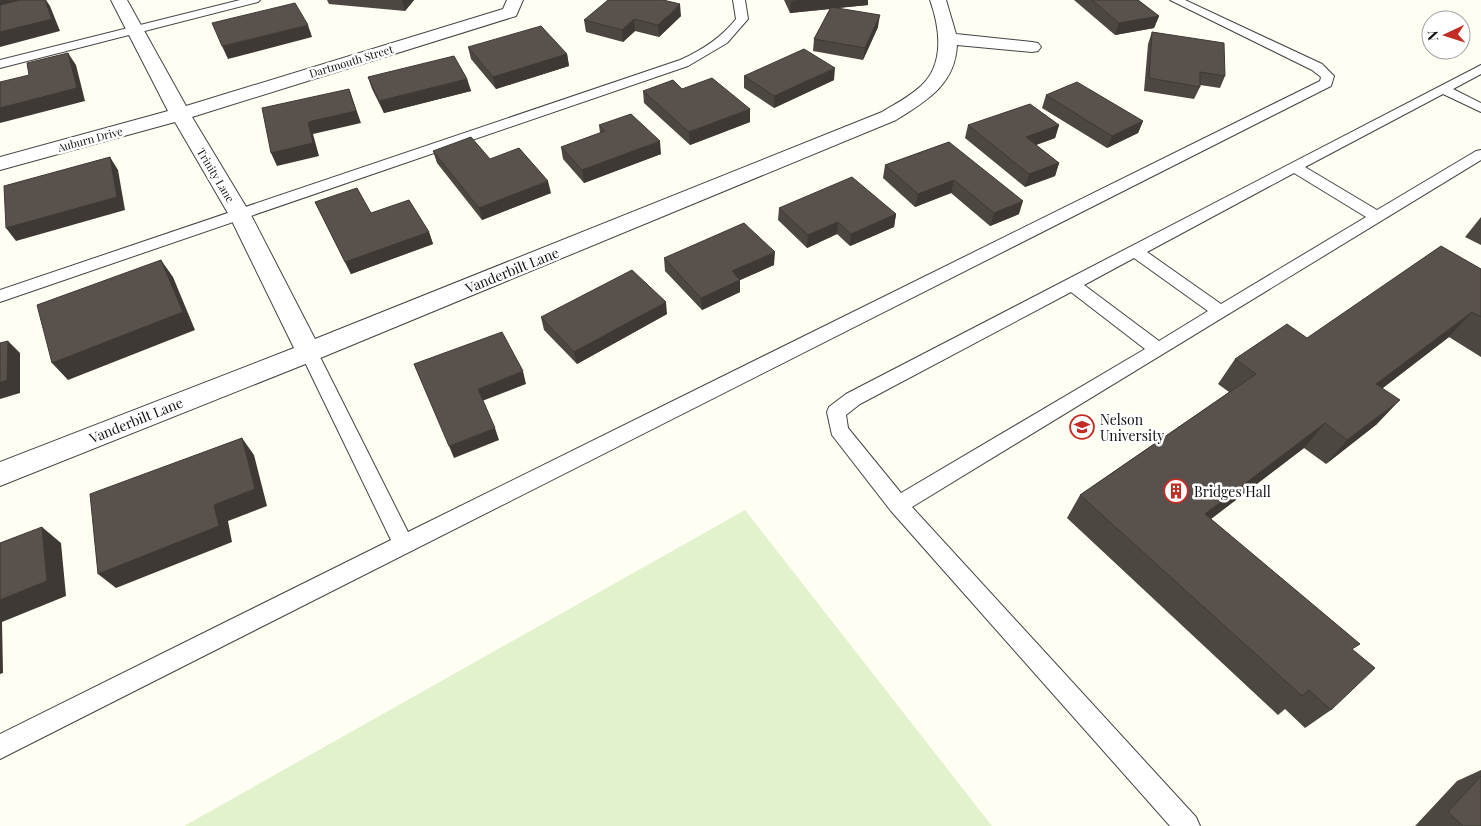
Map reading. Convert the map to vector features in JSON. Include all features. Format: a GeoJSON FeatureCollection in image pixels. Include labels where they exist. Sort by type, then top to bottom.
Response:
{"type":"FeatureCollection","features":[{"type":"Feature","properties":{"kind":"street","name":"Trinity Lane"},"geometry":{"type":"LineString","coordinates":[[119,0],[180,114],[240,215],[309,352]]}},
{"type":"Feature","properties":{"kind":"street","name":"Dartmouth Street"},"geometry":{"type":"LineString","coordinates":[[180,114],[510,12],[515,0]]}},
{"type":"Feature","properties":{"kind":"street","name":"Vanderbilt Lane"},"geometry":{"type":"LineString","coordinates":[[0,474],[309,352],[889,116],[928,90],[944,70],[948,39],[938,0]]}},
{"type":"Feature","properties":{"kind":"street"},"geometry":{"type":"LineString","coordinates":[[948,39],[1032,47]]}},
{"type":"Feature","properties":{"kind":"street","name":"Auburn Drive"},"geometry":{"type":"LineString","coordinates":[[0,164],[180,114]]}},
{"type":"Feature","properties":{"kind":"lane"},"geometry":{"type":"LineString","coordinates":[[0,64],[254,0]]}},
{"type":"Feature","properties":{"kind":"lane"},"geometry":{"type":"LineString","coordinates":[[0,296],[684,63],[710,51],[731,35],[742,20],[739,0]]}},
{"type":"Feature","properties":{"kind":"lane"},"geometry":{"type":"LineString","coordinates":[[0,747],[1326,83],[1328,76],[1317,67],[1176,0]]}},
{"type":"Feature","properties":{"kind":"lane"},"geometry":{"type":"LineString","coordinates":[[1187,826],[898,505],[839,430],[836,412],[853,400],[1481,68]]}},
{"type":"Feature","properties":{"kind":"lane"},"geometry":{"type":"LineString","coordinates":[[1442,89],[1481,108]]}},
{"type":"Feature","properties":{"kind":"lane"},"geometry":{"type":"LineString","coordinates":[[898,505],[1481,154]]}},
{"type":"Feature","properties":{"kind":"lane"},"geometry":{"type":"LineString","coordinates":[[1294,167],[1377,218]]}},
{"type":"Feature","properties":{"kind":"lane"},"geometry":{"type":"LineString","coordinates":[[1135,251],[1221,312]]}},
{"type":"Feature","properties":{"kind":"lane"},"geometry":{"type":"LineString","coordinates":[[1072,284],[1158,350]]}},
{"type":"Feature","properties":{"kind":"lane"},"geometry":{"type":"LineString","coordinates":[[309,352],[404,545]]}},
{"type":"Feature","properties":{"kind":"green space"},"geometry":{"type":"Polygon","coordinates":[[[745,510],[992,826],[184,826],[745,510]]]}},
{"type":"Feature","properties":{"kind":"building"},"geometry":{"type":"Polygon","coordinates":[[[20,0],[45,0],[52,19],[0,32],[0,5],[20,0]]]}},
{"type":"Feature","properties":{"kind":"building"},"geometry":{"type":"Polygon","coordinates":[[[608,0],[663,0],[680,4],[658,25],[634,19],[622,30],[584,20],[608,0]]]}},
{"type":"Feature","properties":{"kind":"building"},"geometry":{"type":"Polygon","coordinates":[[[1092,0],[1138,0],[1159,16],[1119,23],[1092,0]]]}},
{"type":"Feature","properties":{"kind":"building"},"geometry":{"type":"Polygon","coordinates":[[[295,3],[308,25],[222,46],[212,23],[295,3]]]}},
{"type":"Feature","properties":{"kind":"building"},"geometry":{"type":"Polygon","coordinates":[[[831,7],[880,15],[865,48],[814,39],[831,7]]]}},
{"type":"Feature","properties":{"kind":"building"},"geometry":{"type":"Polygon","coordinates":[[[541,26],[567,54],[493,77],[468,47],[541,26]]]}},
{"type":"Feature","properties":{"kind":"building"},"geometry":{"type":"Polygon","coordinates":[[[1152,32],[1224,43],[1225,76],[1200,72],[1200,87],[1149,78],[1152,32]]]}},
{"type":"Feature","properties":{"kind":"building"},"geometry":{"type":"Polygon","coordinates":[[[804,49],[835,68],[774,96],[744,76],[804,49]]]}},
{"type":"Feature","properties":{"kind":"building"},"geometry":{"type":"Polygon","coordinates":[[[68,53],[77,88],[0,108],[0,82],[29,75],[27,63],[68,53]]]}},
{"type":"Feature","properties":{"kind":"building"},"geometry":{"type":"Polygon","coordinates":[[[454,56],[467,79],[379,101],[368,77],[454,56]]]}},
{"type":"Feature","properties":{"kind":"building"},"geometry":{"type":"Polygon","coordinates":[[[712,78],[750,109],[689,132],[643,91],[673,80],[682,89],[712,78]]]}},
{"type":"Feature","properties":{"kind":"building"},"geometry":{"type":"Polygon","coordinates":[[[1077,82],[1143,121],[1112,136],[1046,95],[1077,82]]]}},
{"type":"Feature","properties":{"kind":"building"},"geometry":{"type":"Polygon","coordinates":[[[349,89],[356,111],[308,122],[313,143],[271,153],[262,108],[349,89]]]}},
{"type":"Feature","properties":{"kind":"building"},"geometry":{"type":"Polygon","coordinates":[[[1030,104],[1059,125],[1026,137],[1059,163],[1029,174],[968,125],[1030,104]]]}},
{"type":"Feature","properties":{"kind":"building"},"geometry":{"type":"Polygon","coordinates":[[[631,114],[660,141],[582,170],[561,147],[605,131],[599,125],[631,114]]]}},
{"type":"Feature","properties":{"kind":"building"},"geometry":{"type":"Polygon","coordinates":[[[471,137],[490,159],[519,148],[548,181],[479,208],[433,151],[471,137]]]}},
{"type":"Feature","properties":{"kind":"building"},"geometry":{"type":"Polygon","coordinates":[[[949,142],[1023,201],[994,213],[954,180],[918,194],[885,165],[949,142]]]}},
{"type":"Feature","properties":{"kind":"building"},"geometry":{"type":"Polygon","coordinates":[[[110,157],[117,197],[6,228],[4,186],[110,157]]]}},
{"type":"Feature","properties":{"kind":"building"},"geometry":{"type":"Polygon","coordinates":[[[852,177],[896,214],[851,234],[838,222],[808,235],[779,208],[852,177]]]}},
{"type":"Feature","properties":{"kind":"building"},"geometry":{"type":"Polygon","coordinates":[[[357,188],[371,213],[409,200],[429,232],[345,262],[315,202],[357,188]]]}},
{"type":"Feature","properties":{"kind":"building"},"geometry":{"type":"Polygon","coordinates":[[[744,223],[775,252],[732,271],[740,280],[701,298],[664,258],[744,223]]]}},
{"type":"Feature","properties":{"kind":"building","name":"Bridges Hall"},"geometry":{"type":"Polygon","coordinates":[[[1441,246],[1481,269],[1481,317],[1472,312],[1376,384],[1400,400],[1347,440],[1325,423],[1205,514],[1360,644],[1352,649],[1375,668],[1331,710],[1309,690],[1302,696],[1080,495],[1256,374],[1235,359],[1287,324],[1307,338],[1441,246]]]}},
{"type":"Feature","properties":{"kind":"building"},"geometry":{"type":"Polygon","coordinates":[[[161,260],[183,312],[52,363],[37,305],[161,260]]]}},
{"type":"Feature","properties":{"kind":"building"},"geometry":{"type":"Polygon","coordinates":[[[632,270],[666,302],[574,352],[541,317],[632,270]]]}},
{"type":"Feature","properties":{"kind":"building"},"geometry":{"type":"Polygon","coordinates":[[[502,332],[523,371],[478,389],[495,428],[449,446],[414,364],[502,332]]]}},
{"type":"Feature","properties":{"kind":"building"},"geometry":{"type":"Polygon","coordinates":[[[8,341],[7,380],[0,383],[0,343],[8,341]]]}},
{"type":"Feature","properties":{"kind":"building"},"geometry":{"type":"Polygon","coordinates":[[[242,438],[255,489],[214,505],[219,526],[98,574],[90,494],[242,438]]]}},
{"type":"Feature","properties":{"kind":"building"},"geometry":{"type":"Polygon","coordinates":[[[42,527],[47,581],[0,600],[0,543],[42,527]]]}},
{"type":"Feature","properties":{"kind":"building"},"geometry":{"type":"Polygon","coordinates":[[[1481,776],[1481,826],[1463,826],[1448,812],[1481,776]]]}},
{"type":"Feature","properties":{"kind":"place","name":"Nelson University"},"geometry":{"type":"Point","coordinates":[1082,427]}},
{"type":"Feature","properties":{"kind":"place","name":"Bridges Hall"},"geometry":{"type":"Point","coordinates":[1176,491]}}]}
